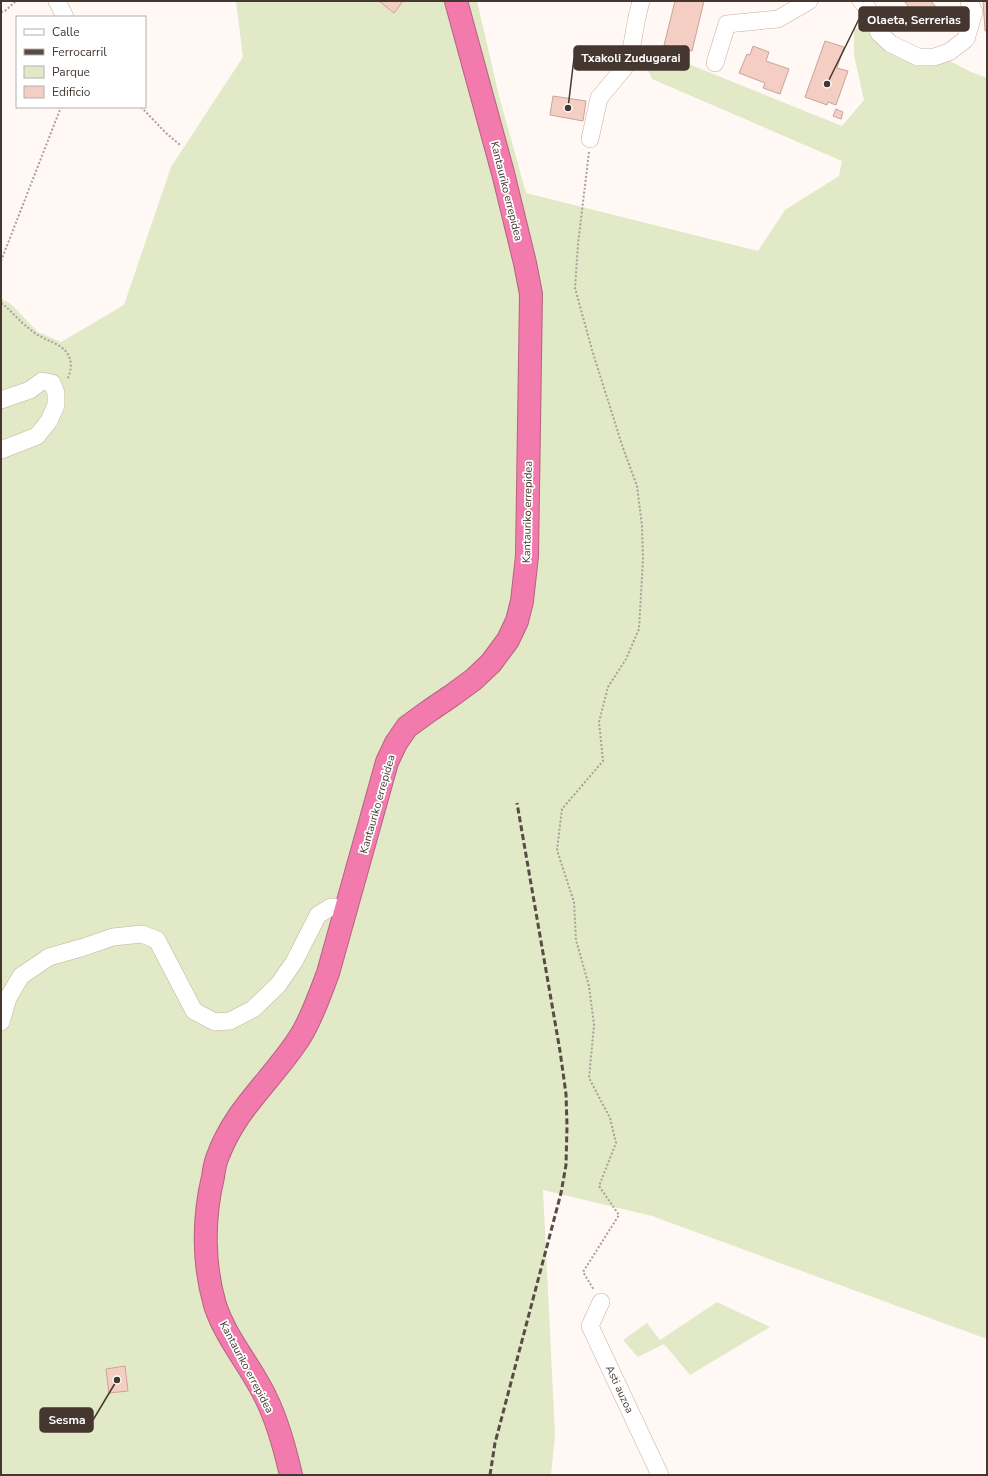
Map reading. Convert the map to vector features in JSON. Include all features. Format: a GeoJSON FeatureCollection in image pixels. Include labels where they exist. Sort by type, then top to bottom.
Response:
{"type":"FeatureCollection","features":[{"type":"Feature","properties":{"kind":"highway"},"geometry":{"type":"LineString","coordinates":[[456,1],[474,66]]}},
{"type":"Feature","properties":{"kind":"highway"},"geometry":{"type":"LineString","coordinates":[[466,1],[474,66]]}},
{"type":"Feature","properties":{"kind":"highway","name":"Kantauriko errepidea"},"geometry":{"type":"LineString","coordinates":[[291,1475],[283,1442],[266,1397],[236,1350],[216,1307],[208,1276],[206,1238],[208,1199],[217,1157],[227,1136],[240,1116],[300,1036],[316,1004],[328,973],[387,762],[396,743],[407,727],[473,680],[491,663],[508,640],[517,621],[522,601],[527,556],[531,294],[516,226],[474,66]]}},
{"type":"Feature","properties":{"kind":"street"},"geometry":{"type":"LineString","coordinates":[[57,1],[64,16]]}},
{"type":"Feature","properties":{"kind":"street"},"geometry":{"type":"LineString","coordinates":[[590,139],[599,98],[624,68],[631,50],[641,1]]}},
{"type":"Feature","properties":{"kind":"street"},"geometry":{"type":"LineString","coordinates":[[715,63],[727,24],[778,18],[809,1]]}},
{"type":"Feature","properties":{"kind":"street"},"geometry":{"type":"LineString","coordinates":[[861,1],[866,5],[879,32],[892,44],[918,57],[934,57],[949,52],[966,39],[974,12],[969,1]]}},
{"type":"Feature","properties":{"kind":"street"},"geometry":{"type":"LineString","coordinates":[[1,400],[30,390],[42,381],[52,383],[56,393],[56,405],[49,420],[37,436],[1,450]]}},
{"type":"Feature","properties":{"kind":"street"},"geometry":{"type":"LineString","coordinates":[[1,1022],[8,998],[21,976],[49,957],[113,937],[142,934],[157,940],[194,1011],[215,1022],[230,1021],[252,1009],[278,985],[294,962],[318,916],[331,906],[346,908]]}},
{"type":"Feature","properties":{"kind":"street","name":"Asti auzoa"},"geometry":{"type":"LineString","coordinates":[[601,1302],[590,1326],[660,1475]]}},
{"type":"Feature","properties":{"kind":"path"},"geometry":{"type":"LineString","coordinates":[[1,12],[5,11],[16,1]]}},
{"type":"Feature","properties":{"kind":"path"},"geometry":{"type":"LineString","coordinates":[[1,261],[61,108]]}},
{"type":"Feature","properties":{"kind":"path"},"geometry":{"type":"LineString","coordinates":[[142,108],[180,145]]}},
{"type":"Feature","properties":{"kind":"path"},"geometry":{"type":"LineString","coordinates":[[590,139],[578,244],[575,288],[597,365],[623,448],[637,486],[642,526],[639,629],[626,659],[608,687],[600,722],[604,761],[562,809],[557,850],[574,902],[576,940],[589,986],[594,1025],[589,1078],[610,1118],[616,1143],[599,1186],[619,1215],[583,1272],[601,1302]]}},
{"type":"Feature","properties":{"kind":"path"},"geometry":{"type":"LineString","coordinates":[[1,303],[11,310],[25,325],[42,337],[66,350],[70,358],[71,372],[64,386],[56,393]]}},
{"type":"Feature","properties":{"kind":"green space"},"geometry":{"type":"Polygon","coordinates":[[[236,1],[477,1],[499,96],[526,193],[758,251],[785,210],[839,176],[842,161],[652,79],[645,63],[654,50],[842,126],[864,100],[854,55],[854,28],[870,31],[886,52],[917,62],[950,61],[971,72],[987,78],[987,1339],[652,1216],[543,1190],[555,1435],[551,1475],[1,1475],[1,298],[12,305],[38,332],[61,342],[124,305],[171,167],[243,57],[236,1]]]}},
{"type":"Feature","properties":{"kind":"green space"},"geometry":{"type":"Polygon","coordinates":[[[717,1302],[770,1327],[690,1375],[664,1344],[638,1357],[623,1340],[647,1323],[660,1340],[717,1302]]]}},
{"type":"Feature","properties":{"kind":"building"},"geometry":{"type":"Polygon","coordinates":[[[379,1],[403,1],[394,13],[379,1]]]}},
{"type":"Feature","properties":{"kind":"building"},"geometry":{"type":"Polygon","coordinates":[[[675,1],[704,1],[692,51],[664,45],[675,1]]]}},
{"type":"Feature","properties":{"kind":"building"},"geometry":{"type":"Polygon","coordinates":[[[904,1],[931,1],[936,7],[919,20],[904,1]]]}},
{"type":"Feature","properties":{"kind":"building"},"geometry":{"type":"Polygon","coordinates":[[[983,1],[987,1],[987,31],[985,31],[983,1]]]}},
{"type":"Feature","properties":{"kind":"building"},"geometry":{"type":"Polygon","coordinates":[[[825,41],[844,47],[837,68],[848,71],[836,105],[828,102],[827,105],[805,97],[825,41]]]}},
{"type":"Feature","properties":{"kind":"building"},"geometry":{"type":"Polygon","coordinates":[[[753,46],[769,52],[766,61],[789,69],[780,94],[763,88],[765,83],[739,73],[747,54],[750,55],[753,46]]]}},
{"type":"Feature","properties":{"kind":"building"},"geometry":{"type":"Polygon","coordinates":[[[553,96],[586,101],[583,121],[550,115],[553,96]]]}},
{"type":"Feature","properties":{"kind":"building"},"geometry":{"type":"Polygon","coordinates":[[[836,109],[843,112],[841,119],[833,116],[836,109]]]}},
{"type":"Feature","properties":{"kind":"building"},"geometry":{"type":"Polygon","coordinates":[[[125,1366],[128,1391],[109,1393],[106,1369],[125,1366]]]}},
{"type":"Feature","properties":{"kind":"railway"},"geometry":{"type":"LineString","coordinates":[[490,1475],[495,1443],[561,1193],[566,1165],[566,1094],[560,1051],[517,803]]}},
{"type":"Feature","properties":{"kind":"place","name":"Olaeta, Serrerias"},"geometry":{"type":"Point","coordinates":[827,84]}},
{"type":"Feature","properties":{"kind":"place","name":"Txakoli Zudugarai"},"geometry":{"type":"Point","coordinates":[568,108]}},
{"type":"Feature","properties":{"kind":"place","name":"Sesma"},"geometry":{"type":"Point","coordinates":[117,1380]}}]}
